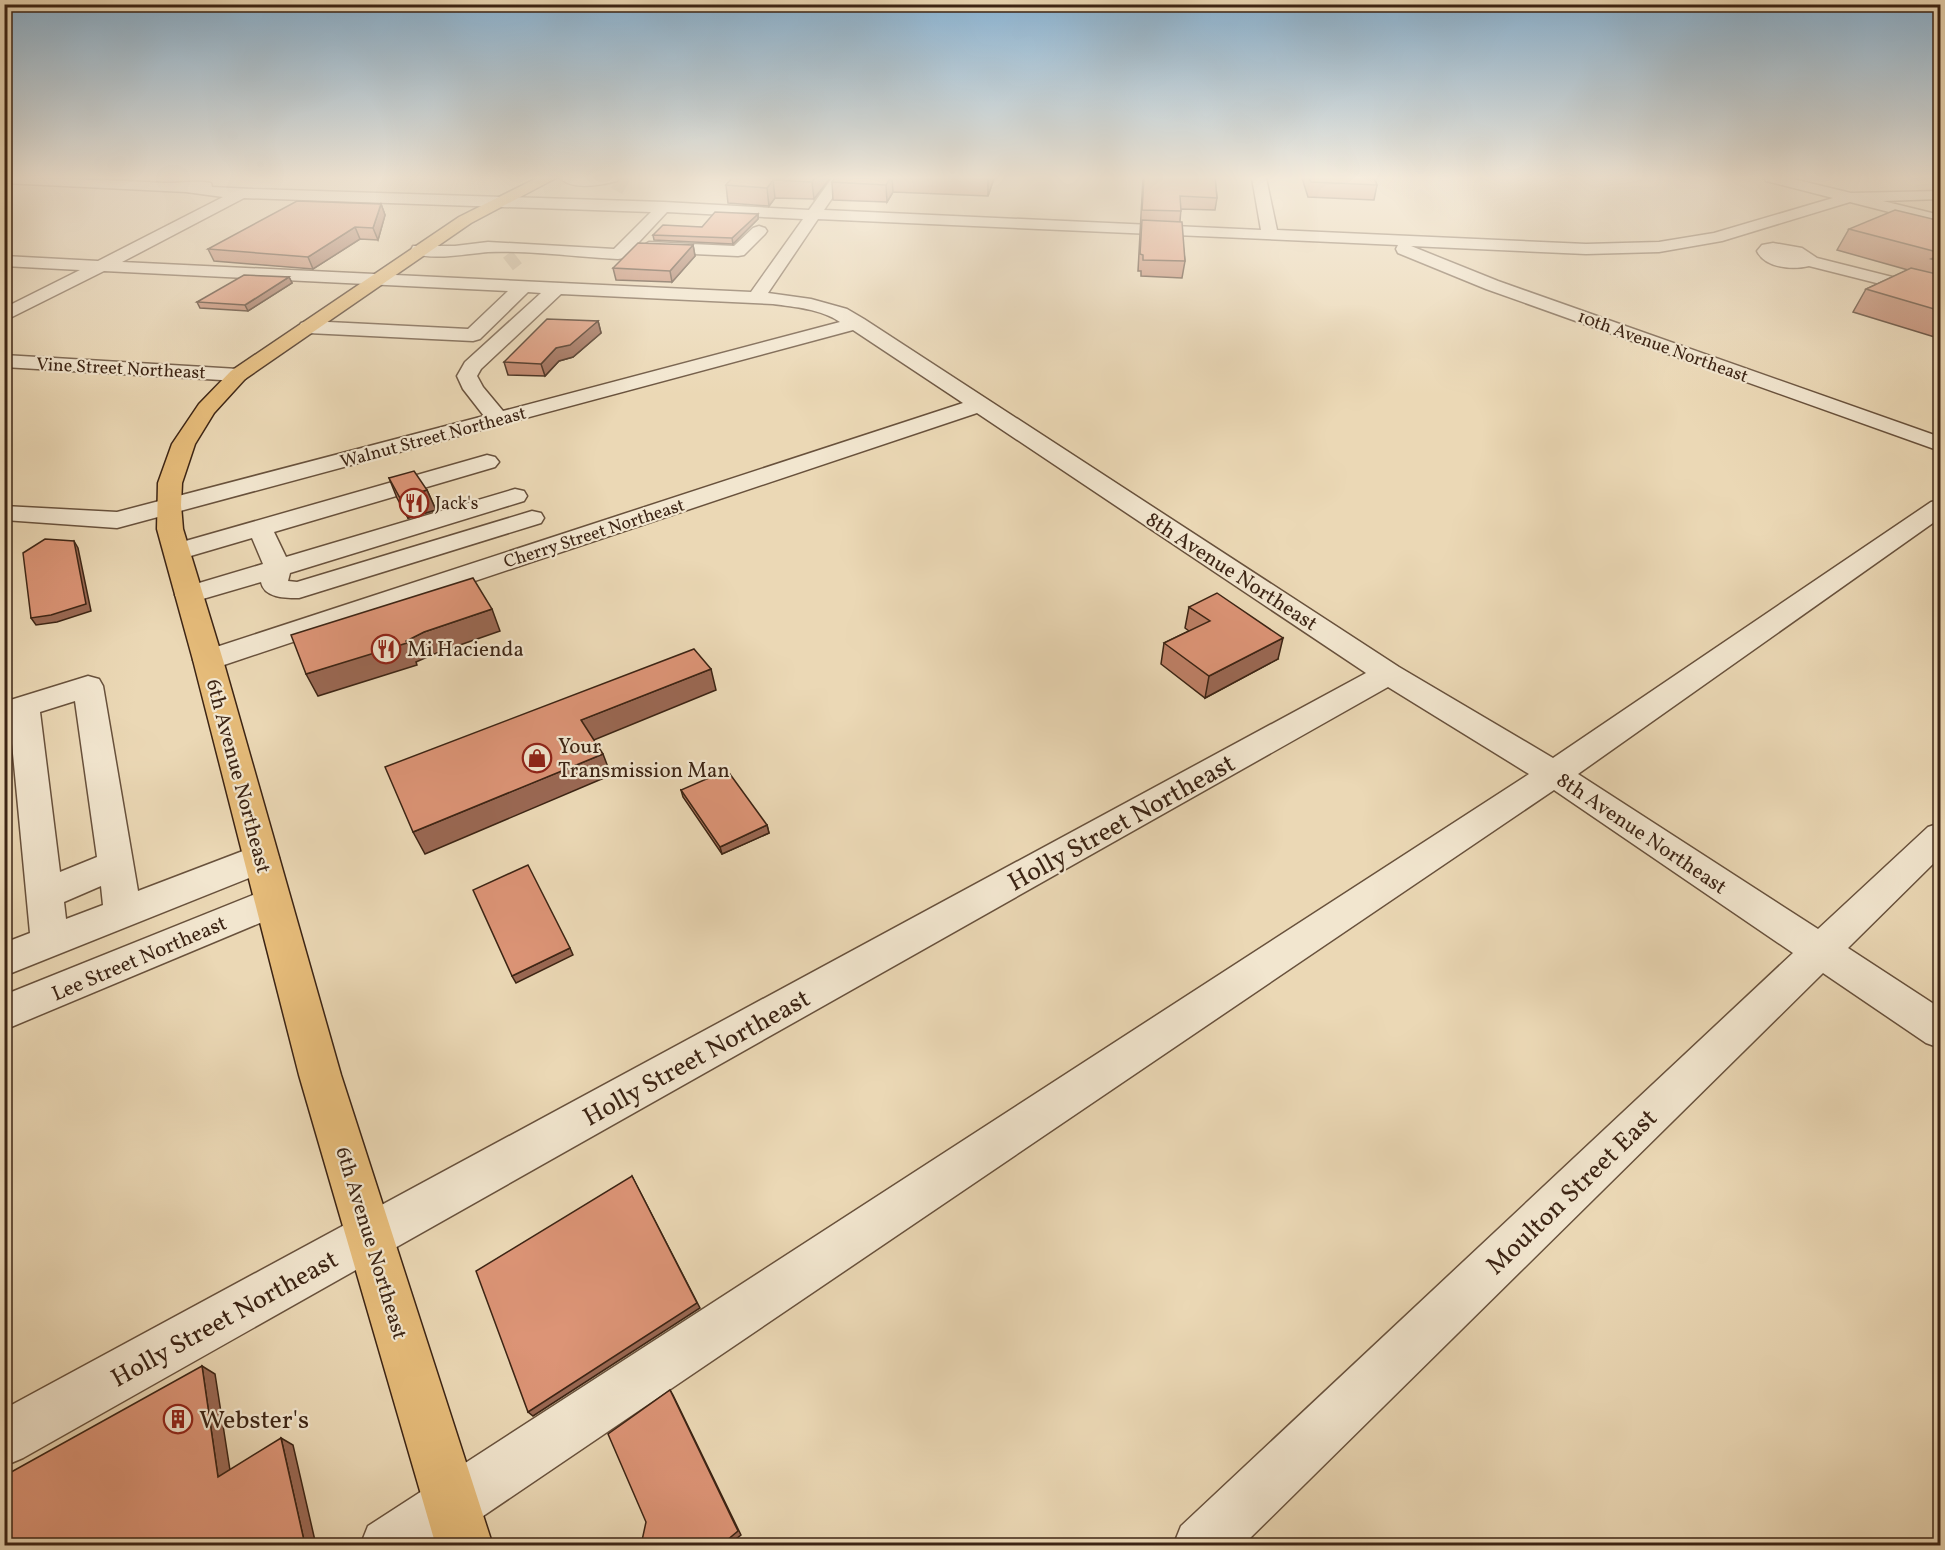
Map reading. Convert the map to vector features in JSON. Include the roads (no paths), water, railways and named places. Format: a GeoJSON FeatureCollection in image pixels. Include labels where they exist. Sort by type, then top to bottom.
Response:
{"type":"FeatureCollection","features":[{"type":"Feature","properties":{"kind":"main road","name":"6th Avenue Northeast"},"geometry":{"type":"LineString","coordinates":[[419,250],[238,375],[207,406],[184,440],[171,473],[167,508],[170,530],[208,660],[320,1075],[459,1524]]}},
{"type":"Feature","properties":{"kind":"street"},"geometry":{"type":"LineString","coordinates":[[4,316],[130,250]]}},
{"type":"Feature","properties":{"kind":"street"},"geometry":{"type":"LineString","coordinates":[[431,250],[461,250]]}},
{"type":"Feature","properties":{"kind":"street"},"geometry":{"type":"LineString","coordinates":[[474,306],[471,279],[487,250]]}},
{"type":"Feature","properties":{"kind":"street"},"geometry":{"type":"LineString","coordinates":[[516,250],[618,254],[622,250]]}},
{"type":"Feature","properties":{"kind":"street"},"geometry":{"type":"LineString","coordinates":[[660,250],[743,262],[751,250]]}},
{"type":"Feature","properties":{"kind":"street"},"geometry":{"type":"LineString","coordinates":[[711,257],[737,250]]}},
{"type":"Feature","properties":{"kind":"street"},"geometry":{"type":"LineString","coordinates":[[756,298],[789,250]]}},
{"type":"Feature","properties":{"kind":"street","name":"10th Avenue Northeast"},"geometry":{"type":"LineString","coordinates":[[1407,250],[1492,285],[1941,444]]}},
{"type":"Feature","properties":{"kind":"street"},"geometry":{"type":"LineString","coordinates":[[1785,250],[1809,257],[1808,261],[1941,294]]}},
{"type":"Feature","properties":{"kind":"street"},"geometry":{"type":"LineString","coordinates":[[4,261],[379,279],[471,279],[685,287]]}},
{"type":"Feature","properties":{"kind":"street"},"geometry":{"type":"LineString","coordinates":[[471,279],[557,288],[685,287]]}},
{"type":"Feature","properties":{"kind":"street"},"geometry":{"type":"LineString","coordinates":[[308,327],[473,335],[524,286]]}},
{"type":"Feature","properties":{"kind":"street","name":"8th Avenue Northeast"},"geometry":{"type":"LineString","coordinates":[[685,287],[722,289],[756,298],[818,306],[840,313],[857,323],[1388,674],[1554,774],[1941,1029]]}},
{"type":"Feature","properties":{"kind":"street"},"geometry":{"type":"LineString","coordinates":[[494,414],[473,389],[467,376],[472,366],[557,288]]}},
{"type":"Feature","properties":{"kind":"street"},"geometry":{"type":"LineString","coordinates":[[333,310],[366,311]]}},
{"type":"Feature","properties":{"kind":"street","name":"Walnut Street Northeast"},"geometry":{"type":"LineString","coordinates":[[4,513],[117,520],[462,429],[494,414],[658,376],[857,323]]}},
{"type":"Feature","properties":{"kind":"street","name":"Vine Street Northeast"},"geometry":{"type":"LineString","coordinates":[[4,361],[238,375]]}},
{"type":"Feature","properties":{"kind":"street","name":"Cherry Street Northeast"},"geometry":{"type":"LineString","coordinates":[[208,660],[979,405]]}},
{"type":"Feature","properties":{"kind":"street"},"geometry":{"type":"LineString","coordinates":[[462,429],[554,546]]}},
{"type":"Feature","properties":{"kind":"street"},"geometry":{"type":"LineString","coordinates":[[177,552],[487,462]]}},
{"type":"Feature","properties":{"kind":"street"},"geometry":{"type":"LineString","coordinates":[[189,595],[515,496]]}},
{"type":"Feature","properties":{"kind":"street"},"geometry":{"type":"LineString","coordinates":[[388,1545],[459,1524],[1941,507]]}},
{"type":"Feature","properties":{"kind":"street"},"geometry":{"type":"LineString","coordinates":[[260,528],[278,568],[274,584],[283,590],[299,590],[532,518]]}},
{"type":"Feature","properties":{"kind":"street","name":"Holly Street Northeast"},"geometry":{"type":"LineString","coordinates":[[4,1439],[1388,674]]}},
{"type":"Feature","properties":{"kind":"street"},"geometry":{"type":"LineString","coordinates":[[51,942],[14,710],[88,686],[123,913]]}},
{"type":"Feature","properties":{"kind":"street","name":"Moulton Street East"},"geometry":{"type":"LineString","coordinates":[[1201,1545],[1941,836]]}},
{"type":"Feature","properties":{"kind":"street"},"geometry":{"type":"LineString","coordinates":[[4,960],[261,858]]}},
{"type":"Feature","properties":{"kind":"street"},"geometry":{"type":"LineString","coordinates":[[45,894],[115,864]]}},
{"type":"Feature","properties":{"kind":"street","name":"Lee Street Northeast"},"geometry":{"type":"LineString","coordinates":[[4,1013],[273,902]]}},
{"type":"Feature","properties":{"kind":"tunnel"},"geometry":{"type":"LineString","coordinates":[[508,264],[517,257]]}},
{"type":"Feature","properties":{"kind":"place","name":"Jack's"},"geometry":{"type":"Point","coordinates":[414,503]}},
{"type":"Feature","properties":{"kind":"place","name":"Mi Hacienda"},"geometry":{"type":"Point","coordinates":[386,649]}},
{"type":"Feature","properties":{"kind":"place","name":"Your Transmission Man"},"geometry":{"type":"Point","coordinates":[537,758]}},
{"type":"Feature","properties":{"kind":"place","name":"Webster's"},"geometry":{"type":"Point","coordinates":[178,1419]}}]}
